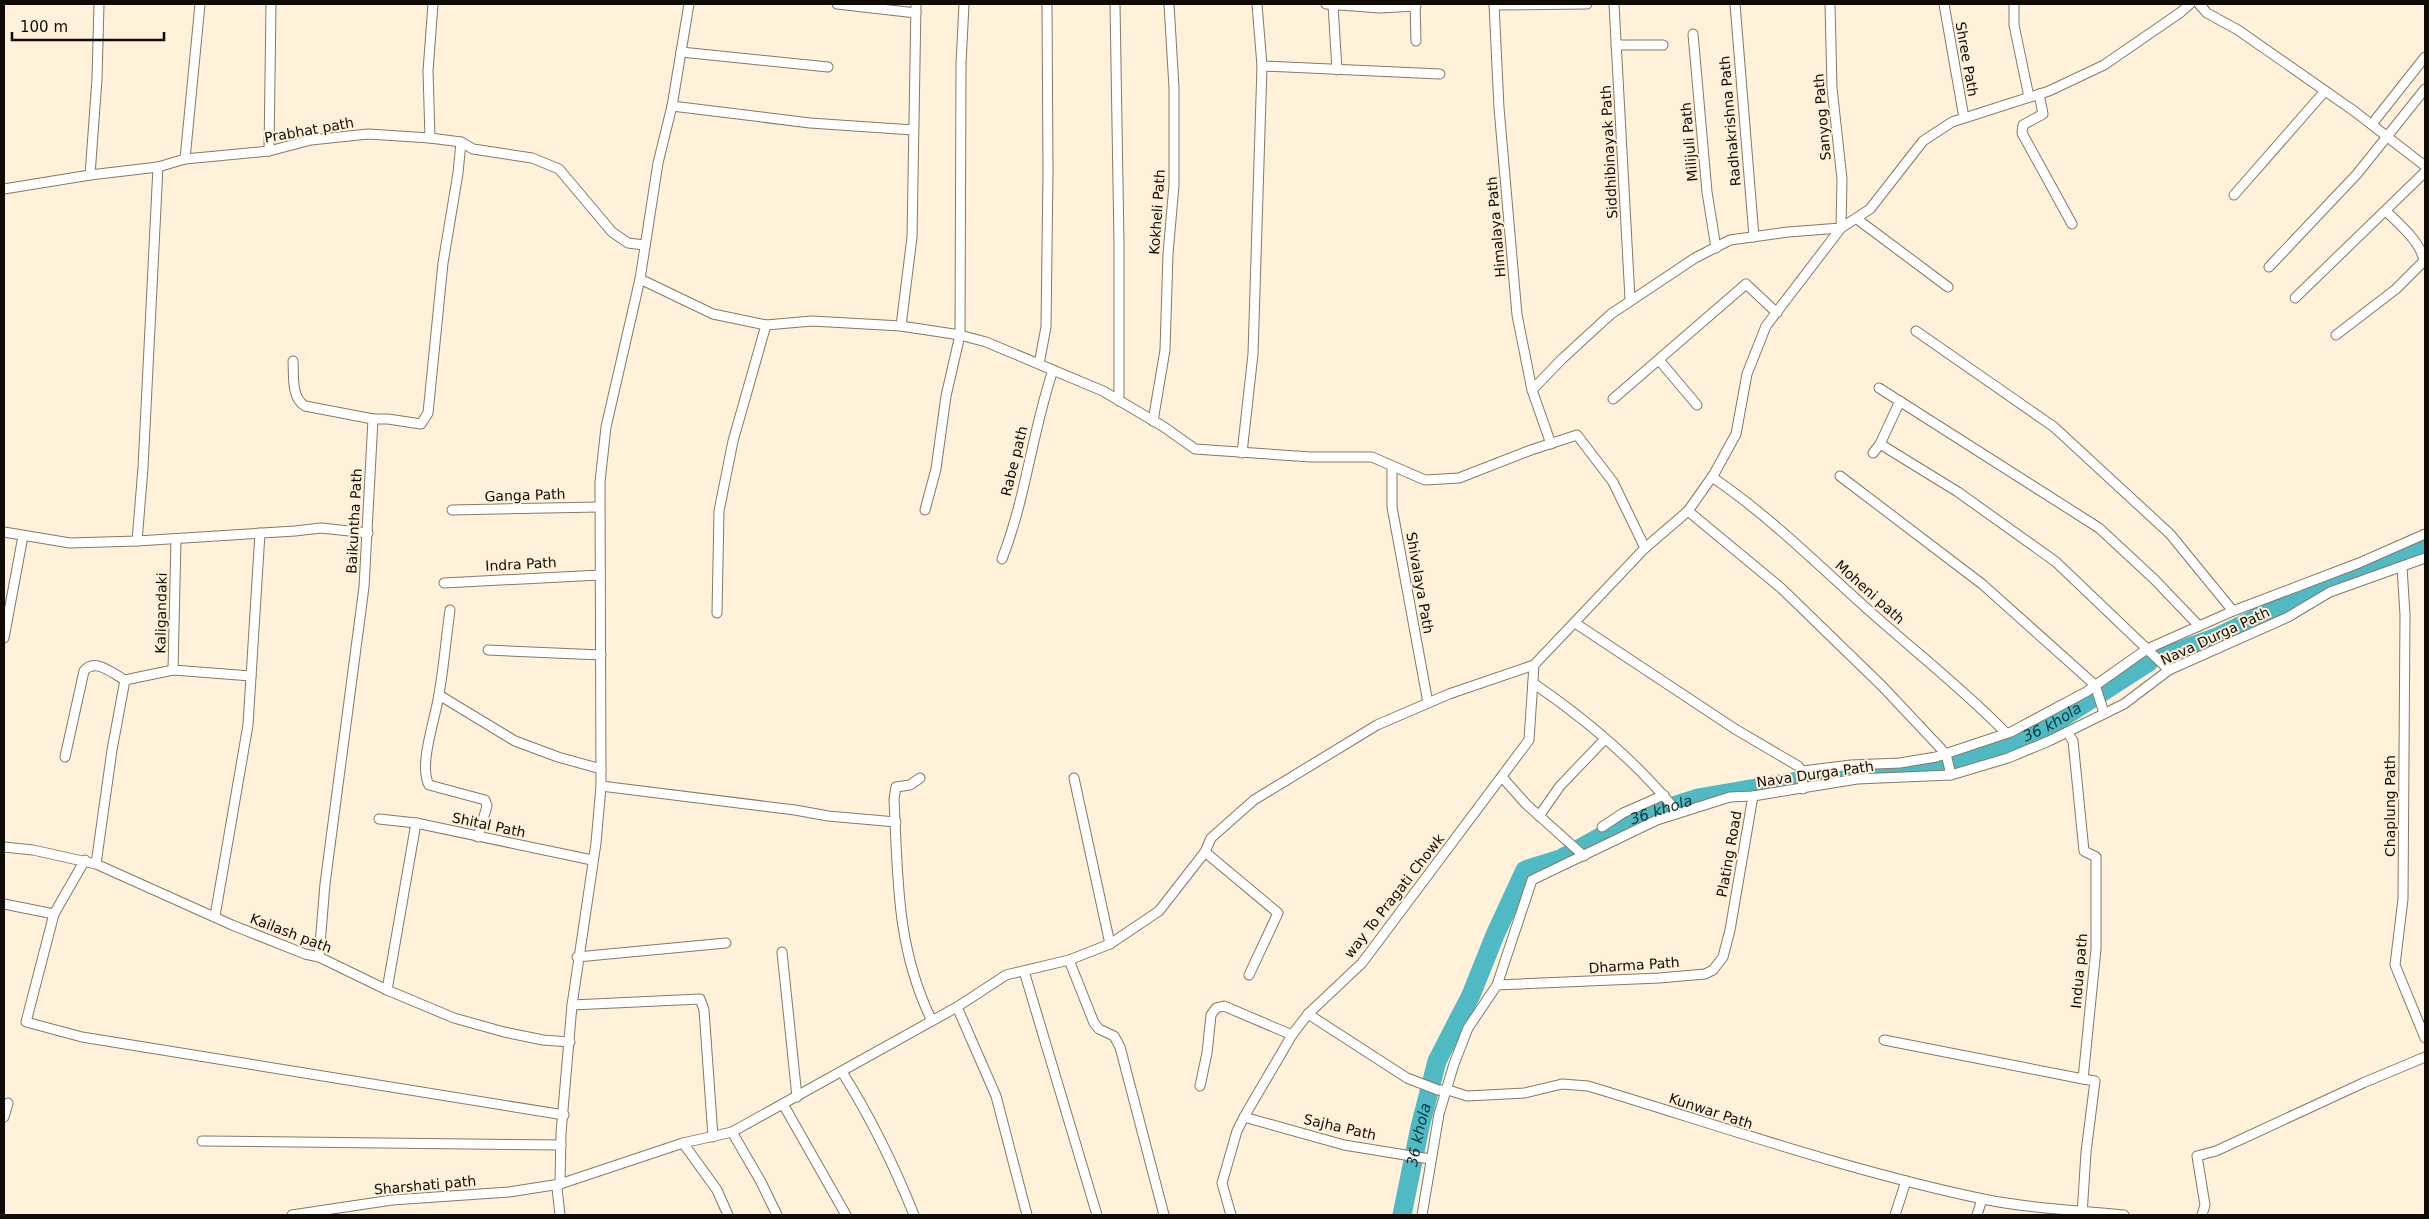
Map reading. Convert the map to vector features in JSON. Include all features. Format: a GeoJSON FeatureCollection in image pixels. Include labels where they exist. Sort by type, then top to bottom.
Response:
{"type":"FeatureCollection","features":[{"type":"Feature","properties":{"kind":"street"},"geometry":{"type":"LineString","coordinates":[[90,175],[97,79],[99,4]]}},
{"type":"Feature","properties":{"kind":"street"},"geometry":{"type":"LineString","coordinates":[[185,159],[200,4]]}},
{"type":"Feature","properties":{"kind":"street"},"geometry":{"type":"LineString","coordinates":[[269,151],[271,4]]}},
{"type":"Feature","properties":{"kind":"street"},"geometry":{"type":"LineString","coordinates":[[430,138],[428,71],[433,4]]}},
{"type":"Feature","properties":{"kind":"street"},"geometry":{"type":"LineString","coordinates":[[560,1215],[556,1188],[560,1184],[561,1145],[572,1005],[577,957],[596,843],[601,769],[600,482],[606,427],[640,280],[658,163],[672,106],[689,4]]}},
{"type":"Feature","properties":{"kind":"street"},"geometry":{"type":"LineString","coordinates":[[837,4],[916,8],[912,237],[901,326]]}},
{"type":"Feature","properties":{"kind":"street"},"geometry":{"type":"LineString","coordinates":[[925,510],[936,469],[946,396],[960,335],[961,64],[964,4]]}},
{"type":"Feature","properties":{"kind":"street"},"geometry":{"type":"LineString","coordinates":[[1039,364],[1046,326],[1048,172],[1047,4]]}},
{"type":"Feature","properties":{"kind":"street"},"geometry":{"type":"LineString","coordinates":[[1115,4],[1119,243],[1119,401]]}},
{"type":"Feature","properties":{"kind":"street","name":"Kokheli Path"},"geometry":{"type":"LineString","coordinates":[[1153,420],[1165,350],[1168,254],[1174,185],[1174,88],[1169,4]]}},
{"type":"Feature","properties":{"kind":"street"},"geometry":{"type":"LineString","coordinates":[[1242,453],[1253,354],[1262,66],[1257,4]]}},
{"type":"Feature","properties":{"kind":"street"},"geometry":{"type":"LineString","coordinates":[[1337,70],[1330,4],[1415,5],[1416,41]]}},
{"type":"Feature","properties":{"kind":"street"},"geometry":{"type":"LineString","coordinates":[[1494,5],[1587,4]]}},
{"type":"Feature","properties":{"kind":"street","name":"Siddhibinayak Path"},"geometry":{"type":"LineString","coordinates":[[1614,4],[1630,299]]}},
{"type":"Feature","properties":{"kind":"street","name":"Radhakrishna Path"},"geometry":{"type":"LineString","coordinates":[[1735,4],[1754,237]]}},
{"type":"Feature","properties":{"kind":"street","name":"Sanyog Path"},"geometry":{"type":"LineString","coordinates":[[1830,4],[1832,88],[1842,179],[1841,228]]}},
{"type":"Feature","properties":{"kind":"street","name":"Shree Path"},"geometry":{"type":"LineString","coordinates":[[1944,4],[1964,118]]}},
{"type":"Feature","properties":{"kind":"street"},"geometry":{"type":"LineString","coordinates":[[2014,4],[2014,25],[2030,97]]}},
{"type":"Feature","properties":{"kind":"street"},"geometry":{"type":"LineString","coordinates":[[1534,666],[1645,548],[1688,512],[1712,477],[1736,434],[1747,374],[1766,326],[1841,228],[1870,209],[1923,141],[1952,122],[2039,94],[2104,65],[2190,4]]}},
{"type":"Feature","properties":{"kind":"street"},"geometry":{"type":"LineString","coordinates":[[2199,4],[2207,13],[2238,30],[2372,124],[2425,166]]}},
{"type":"Feature","properties":{"kind":"street","name":"Himalaya Path"},"geometry":{"type":"LineString","coordinates":[[1494,5],[1499,108],[1517,315],[1532,390],[1551,444]]}},
{"type":"Feature","properties":{"kind":"street","name":"Milijuli Path"},"geometry":{"type":"LineString","coordinates":[[1693,34],[1708,192],[1716,248]]}},
{"type":"Feature","properties":{"kind":"street"},"geometry":{"type":"LineString","coordinates":[[1616,45],[1663,45]]}},
{"type":"Feature","properties":{"kind":"street"},"geometry":{"type":"LineString","coordinates":[[681,52],[828,67]]}},
{"type":"Feature","properties":{"kind":"street"},"geometry":{"type":"LineString","coordinates":[[2372,124],[2425,58]]}},
{"type":"Feature","properties":{"kind":"street"},"geometry":{"type":"LineString","coordinates":[[1262,66],[1440,74]]}},
{"type":"Feature","properties":{"kind":"street"},"geometry":{"type":"LineString","coordinates":[[2269,267],[2356,174],[2425,89]]}},
{"type":"Feature","properties":{"kind":"street"},"geometry":{"type":"LineString","coordinates":[[2234,195],[2325,91]]}},
{"type":"Feature","properties":{"kind":"street"},"geometry":{"type":"LineString","coordinates":[[2039,94],[2043,114],[2023,125],[2022,133],[2072,224]]}},
{"type":"Feature","properties":{"kind":"street"},"geometry":{"type":"LineString","coordinates":[[672,106],[810,123],[913,130]]}},
{"type":"Feature","properties":{"kind":"street","name":"Prabhat path"},"geometry":{"type":"LineString","coordinates":[[4,189],[90,175],[158,167],[185,159],[269,151],[311,140],[368,134],[430,138],[461,142],[473,149],[532,158],[559,169],[612,232],[628,243],[644,245]]}},
{"type":"Feature","properties":{"kind":"street"},"geometry":{"type":"LineString","coordinates":[[293,361],[296,396],[299,403],[305,406],[373,420],[388,419],[422,424],[428,413],[443,263],[461,142]]}},
{"type":"Feature","properties":{"kind":"street"},"geometry":{"type":"LineString","coordinates":[[136,541],[143,468],[158,167]]}},
{"type":"Feature","properties":{"kind":"street"},"geometry":{"type":"LineString","coordinates":[[2296,298],[2425,172]]}},
{"type":"Feature","properties":{"kind":"street"},"geometry":{"type":"LineString","coordinates":[[2336,335],[2396,289],[2424,261],[2423,255],[2411,238],[2386,210]]}},
{"type":"Feature","properties":{"kind":"street"},"geometry":{"type":"LineString","coordinates":[[1857,218],[1948,287]]}},
{"type":"Feature","properties":{"kind":"street"},"geometry":{"type":"LineString","coordinates":[[1532,390],[1576,346],[1630,299],[1730,240],[1841,228]]}},
{"type":"Feature","properties":{"kind":"street"},"geometry":{"type":"LineString","coordinates":[[640,280],[713,314],[766,325],[812,321],[901,326],[960,335],[986,342],[1103,391],[1153,420],[1195,449],[1311,457],[1372,457],[1425,480],[1459,478],[1577,435],[1613,482],[1645,548]]}},
{"type":"Feature","properties":{"kind":"street"},"geometry":{"type":"LineString","coordinates":[[1613,399],[1746,284],[1777,313]]}},
{"type":"Feature","properties":{"kind":"street"},"geometry":{"type":"LineString","coordinates":[[717,613],[718,511],[733,441],[766,325]]}},
{"type":"Feature","properties":{"kind":"street"},"geometry":{"type":"LineString","coordinates":[[1916,330],[2054,427],[2170,534],[2233,611]]}},
{"type":"Feature","properties":{"kind":"street"},"geometry":{"type":"LineString","coordinates":[[1658,360],[1690,394],[1697,405]]}},
{"type":"Feature","properties":{"kind":"street","name":"Rabe path"},"geometry":{"type":"LineString","coordinates":[[1002,559],[1011,536],[1042,404],[1053,370]]}},
{"type":"Feature","properties":{"kind":"street"},"geometry":{"type":"LineString","coordinates":[[1879,388],[2099,528],[2154,579],[2199,626]]}},
{"type":"Feature","properties":{"kind":"street"},"geometry":{"type":"LineString","coordinates":[[1873,453],[1880,444],[1900,401]]}},
{"type":"Feature","properties":{"kind":"street","name":"Baikuntha Path"},"geometry":{"type":"LineString","coordinates":[[319,957],[325,884],[364,587],[373,420]]}},
{"type":"Feature","properties":{"kind":"street"},"geometry":{"type":"LineString","coordinates":[[1880,444],[1958,492],[2056,562],[2169,670]]}},
{"type":"Feature","properties":{"kind":"street","name":"Shivalaya Path"},"geometry":{"type":"LineString","coordinates":[[1392,466],[1392,507],[1428,703]]}},
{"type":"Feature","properties":{"kind":"street"},"geometry":{"type":"LineString","coordinates":[[1840,476],[1982,584],[2095,685],[2104,714]]}},
{"type":"Feature","properties":{"kind":"street","name":"Moheni path"},"geometry":{"type":"LineString","coordinates":[[1712,477],[1737,494],[1786,534],[1873,614],[1968,695],[2006,734]]}},
{"type":"Feature","properties":{"kind":"street","name":"Ganga Path"},"geometry":{"type":"LineString","coordinates":[[452,510],[599,507]]}},
{"type":"Feature","properties":{"kind":"street"},"geometry":{"type":"LineString","coordinates":[[1688,512],[1782,588],[1882,686],[1946,754],[1951,774]]}},
{"type":"Feature","properties":{"kind":"street"},"geometry":{"type":"LineString","coordinates":[[4,532],[70,543],[176,539],[321,528],[368,533]]}},
{"type":"Feature","properties":{"kind":"street"},"geometry":{"type":"LineString","coordinates":[[215,916],[248,725],[260,533]]}},
{"type":"Feature","properties":{"kind":"street"},"geometry":{"type":"LineString","coordinates":[[1802,771],[1851,765],[1900,763],[1946,754],[2006,734],[2043,716],[2095,685],[2147,649],[2233,611],[2359,563],[2425,534]]}},
{"type":"Feature","properties":{"kind":"street"},"geometry":{"type":"LineString","coordinates":[[4,638],[23,536]]}},
{"type":"Feature","properties":{"kind":"street","name":"Kaligandaki"},"geometry":{"type":"LineString","coordinates":[[176,539],[173,670],[251,676]]}},
{"type":"Feature","properties":{"kind":"street","name":"Nava Durga Path"},"geometry":{"type":"LineString","coordinates":[[1422,1215],[1439,1114],[1448,1090],[1454,1064],[1468,1028],[1497,985],[1532,880],[1657,820],[1730,798],[1803,789],[1857,779],[1951,774],[2008,758],[2124,704],[2169,670],[2288,617],[2330,592],[2425,558]]}},
{"type":"Feature","properties":{"kind":"street","name":"Chaplung Path"},"geometry":{"type":"LineString","coordinates":[[2402,567],[2405,615],[2404,899],[2395,966],[2425,1038]]}},
{"type":"Feature","properties":{"kind":"street","name":"Indra Path"},"geometry":{"type":"LineString","coordinates":[[444,583],[600,575]]}},
{"type":"Feature","properties":{"kind":"street"},"geometry":{"type":"LineString","coordinates":[[450,610],[439,695],[427,755],[426,780],[429,785],[485,800],[487,806],[478,837]]}},
{"type":"Feature","properties":{"kind":"street"},"geometry":{"type":"LineString","coordinates":[[1575,623],[1735,729],[1798,766],[1802,771],[1803,789]]}},
{"type":"Feature","properties":{"kind":"street"},"geometry":{"type":"LineString","coordinates":[[488,650],[601,655]]}},
{"type":"Feature","properties":{"kind":"street"},"geometry":{"type":"LineString","coordinates":[[65,757],[84,671],[88,666],[94,664],[125,680],[173,670]]}},
{"type":"Feature","properties":{"kind":"street","name":"Sharshati path"},"geometry":{"type":"LineString","coordinates":[[292,1215],[392,1200],[509,1192],[560,1184],[683,1143],[732,1132],[842,1072],[931,1019],[957,1007],[1006,975],[1069,960],[1110,944],[1159,911],[1205,852],[1212,838],[1254,800],[1377,725],[1449,694],[1534,666]]}},
{"type":"Feature","properties":{"kind":"street","name":"way To Pragati Chowk"},"geometry":{"type":"LineString","coordinates":[[1232,1215],[1222,1183],[1237,1131],[1244,1117],[1292,1035],[1308,1014],[1362,963],[1530,740],[1534,666]]}},
{"type":"Feature","properties":{"kind":"street"},"geometry":{"type":"LineString","coordinates":[[96,864],[112,750],[125,680]]}},
{"type":"Feature","properties":{"kind":"street"},"geometry":{"type":"LineString","coordinates":[[1533,683],[1573,710],[1639,768],[1678,813]]}},
{"type":"Feature","properties":{"kind":"street"},"geometry":{"type":"LineString","coordinates":[[439,695],[515,740],[558,757],[601,769]]}},
{"type":"Feature","properties":{"kind":"street","name":"Indua path"},"geometry":{"type":"LineString","coordinates":[[2067,732],[2073,741],[2084,850],[2096,857],[2096,949],[2082,1079]]}},
{"type":"Feature","properties":{"kind":"street"},"geometry":{"type":"LineString","coordinates":[[1539,816],[1560,786],[1605,739]]}},
{"type":"Feature","properties":{"kind":"street"},"geometry":{"type":"LineString","coordinates":[[1502,777],[1539,816],[1584,856]]}},
{"type":"Feature","properties":{"kind":"street"},"geometry":{"type":"LineString","coordinates":[[920,778],[910,785],[896,787],[896,822],[902,931],[909,960],[931,1019]]}},
{"type":"Feature","properties":{"kind":"street"},"geometry":{"type":"LineString","coordinates":[[1074,778],[1110,944]]}},
{"type":"Feature","properties":{"kind":"street"},"geometry":{"type":"LineString","coordinates":[[600,786],[796,810],[828,816],[896,822]]}},
{"type":"Feature","properties":{"kind":"street"},"geometry":{"type":"LineString","coordinates":[[1602,827],[1623,813],[1664,795]]}},
{"type":"Feature","properties":{"kind":"street","name":"Plating Road"},"geometry":{"type":"LineString","coordinates":[[1732,916],[1753,796]]}},
{"type":"Feature","properties":{"kind":"street","name":"Shital Path"},"geometry":{"type":"LineString","coordinates":[[379,820],[416,824],[592,860]]}},
{"type":"Feature","properties":{"kind":"street"},"geometry":{"type":"LineString","coordinates":[[387,990],[416,824]]}},
{"type":"Feature","properties":{"kind":"street","name":"Kailash path"},"geometry":{"type":"LineString","coordinates":[[4,847],[85,860],[96,864],[305,954],[319,957],[387,990],[454,1018],[487,1028],[543,1040],[570,1042]]}},
{"type":"Feature","properties":{"kind":"street"},"geometry":{"type":"LineString","coordinates":[[1205,852],[1278,913],[1249,975]]}},
{"type":"Feature","properties":{"kind":"street"},"geometry":{"type":"LineString","coordinates":[[85,860],[54,914],[26,1022],[82,1037],[564,1115]]}},
{"type":"Feature","properties":{"kind":"street"},"geometry":{"type":"LineString","coordinates":[[4,904],[54,914]]}},
{"type":"Feature","properties":{"kind":"street","name":"Dharma Path"},"geometry":{"type":"LineString","coordinates":[[1497,985],[1570,983],[1705,974],[1718,966],[1723,957],[1732,916]]}},
{"type":"Feature","properties":{"kind":"street"},"geometry":{"type":"LineString","coordinates":[[577,957],[726,943]]}},
{"type":"Feature","properties":{"kind":"street"},"geometry":{"type":"LineString","coordinates":[[782,952],[797,1096]]}},
{"type":"Feature","properties":{"kind":"street"},"geometry":{"type":"LineString","coordinates":[[1069,960],[1094,1023],[1099,1029],[1114,1036],[1120,1047],[1164,1215]]}},
{"type":"Feature","properties":{"kind":"street"},"geometry":{"type":"LineString","coordinates":[[1024,971],[1097,1215]]}},
{"type":"Feature","properties":{"kind":"street"},"geometry":{"type":"LineString","coordinates":[[572,1005],[700,999],[704,1010],[713,1136]]}},
{"type":"Feature","properties":{"kind":"street"},"geometry":{"type":"LineString","coordinates":[[1200,1086],[1212,1015],[1216,1008],[1224,1006],[1292,1035]]}},
{"type":"Feature","properties":{"kind":"street"},"geometry":{"type":"LineString","coordinates":[[957,1007],[996,1096],[1027,1215]]}},
{"type":"Feature","properties":{"kind":"street","name":"Kunwar Path"},"geometry":{"type":"LineString","coordinates":[[1308,1014],[1407,1078],[1438,1090],[1448,1090],[1468,1096],[1525,1093],[1562,1084],[1588,1086],[1771,1144],[1906,1181],[1982,1199],[2022,1206],[2083,1213],[2124,1215]]}},
{"type":"Feature","properties":{"kind":"street"},"geometry":{"type":"LineString","coordinates":[[1884,1040],[2095,1081],[2086,1152],[2083,1213]]}},
{"type":"Feature","properties":{"kind":"street"},"geometry":{"type":"LineString","coordinates":[[2200,1215],[2205,1205],[2198,1156],[2216,1151],[2363,1083],[2425,1057]]}},
{"type":"Feature","properties":{"kind":"street"},"geometry":{"type":"LineString","coordinates":[[842,1072],[868,1114],[891,1159],[914,1215]]}},
{"type":"Feature","properties":{"kind":"street"},"geometry":{"type":"LineString","coordinates":[[4,1117],[8,1103]]}},
{"type":"Feature","properties":{"kind":"street"},"geometry":{"type":"LineString","coordinates":[[783,1104],[846,1215]]}},
{"type":"Feature","properties":{"kind":"street","name":"Sajha Path"},"geometry":{"type":"LineString","coordinates":[[1244,1117],[1344,1145],[1430,1159]]}},
{"type":"Feature","properties":{"kind":"street"},"geometry":{"type":"LineString","coordinates":[[732,1132],[761,1182],[777,1215]]}},
{"type":"Feature","properties":{"kind":"street"},"geometry":{"type":"LineString","coordinates":[[202,1141],[561,1145]]}},
{"type":"Feature","properties":{"kind":"street"},"geometry":{"type":"LineString","coordinates":[[683,1143],[717,1190],[728,1215]]}},
{"type":"Feature","properties":{"kind":"street"},"geometry":{"type":"LineString","coordinates":[[1896,1215],[1906,1181]]}},
{"type":"Feature","properties":{"kind":"street"},"geometry":{"type":"LineString","coordinates":[[1977,1215],[1982,1199]]}},
{"type":"Feature","properties":{"kind":"waterway","name":"36 khola"},"geometry":{"type":"LineString","coordinates":[[2165,656],[2217,637],[2345,575],[2425,546]]}},
{"type":"Feature","properties":{"kind":"waterway","name":"36 khola"},"geometry":{"type":"LineString","coordinates":[[1402,1215],[1420,1127],[1437,1061],[1471,995],[1495,935],[1525,870],[1560,859],[1633,819],[1698,798],[1856,771],[1933,767],[2000,748],[2051,725],[2149,662]]}}]}
